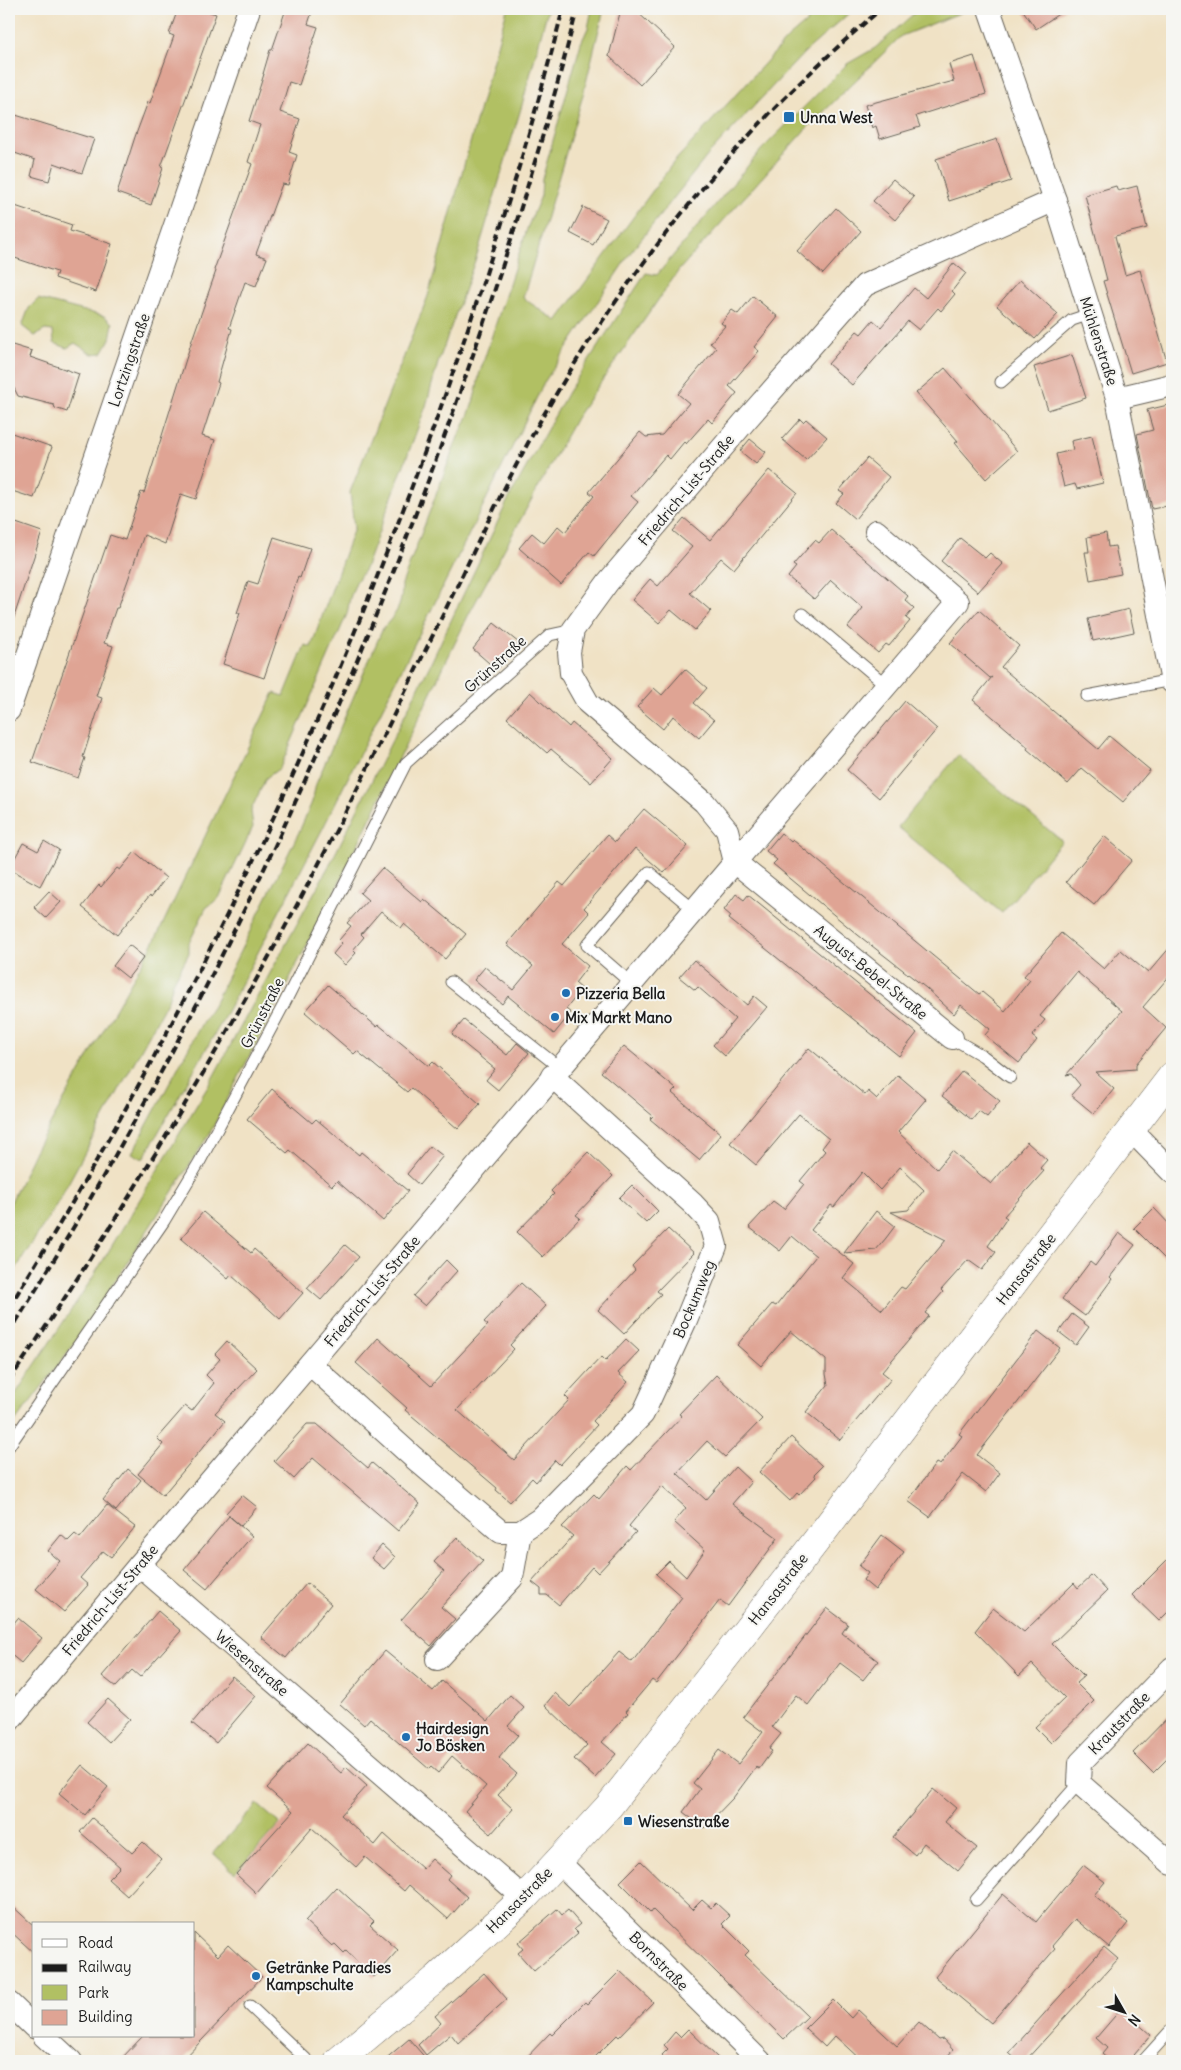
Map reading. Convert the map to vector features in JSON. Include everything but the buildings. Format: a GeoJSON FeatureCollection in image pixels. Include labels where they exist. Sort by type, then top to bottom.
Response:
{"type":"FeatureCollection","features":[{"type":"Feature","properties":{"kind":"main road","name":"Hansastraße"},"geometry":{"type":"LineString","coordinates":[[338,2061],[437,1978],[524,1898],[557,1860],[610,1806],[809,1550],[1172,1076]]}},
{"type":"Feature","properties":{"kind":"street","name":"Lortzingstraße"},"geometry":{"type":"LineString","coordinates":[[9,710],[249,9]]}},
{"type":"Feature","properties":{"kind":"street","name":"Mühlenstraße"},"geometry":{"type":"LineString","coordinates":[[990,11],[1055,200],[1117,398],[1172,681]]}},
{"type":"Feature","properties":{"kind":"street","name":"Friedrich-List-Straße"},"geometry":{"type":"LineString","coordinates":[[735,862],[727,830],[704,802],[588,703],[571,673],[569,652],[573,630],[603,588],[746,420],[865,285],[1055,200]]}},
{"type":"Feature","properties":{"kind":"street"},"geometry":{"type":"LineString","coordinates":[[1117,398],[1172,385]]}},
{"type":"Feature","properties":{"kind":"street","name":"Friedrich-List-Straße"},"geometry":{"type":"LineString","coordinates":[[9,1721],[556,1072],[958,602],[876,531]]}},
{"type":"Feature","properties":{"kind":"street","name":"August-Bebel-Straße"},"geometry":{"type":"LineString","coordinates":[[735,862],[952,1038]]}},
{"type":"Feature","properties":{"kind":"street","name":"Bockumweg"},"geometry":{"type":"LineString","coordinates":[[520,1532],[540,1519],[643,1414],[686,1320],[716,1246],[710,1221],[556,1072]]}},
{"type":"Feature","properties":{"kind":"street"},"geometry":{"type":"LineString","coordinates":[[1131,1130],[1172,1172]]}},
{"type":"Feature","properties":{"kind":"street"},"geometry":{"type":"LineString","coordinates":[[310,1364],[414,1458],[501,1532],[520,1532],[512,1578],[437,1659]]}},
{"type":"Feature","properties":{"kind":"street","name":"Wiesenstraße"},"geometry":{"type":"LineString","coordinates":[[139,1565],[524,1898]]}},
{"type":"Feature","properties":{"kind":"street","name":"Krautstraße"},"geometry":{"type":"LineString","coordinates":[[1079,1784],[1080,1763],[1172,1668]]}},
{"type":"Feature","properties":{"kind":"street"},"geometry":{"type":"LineString","coordinates":[[1079,1784],[1172,1864]]}},
{"type":"Feature","properties":{"kind":"street","name":"Bornstraße"},"geometry":{"type":"LineString","coordinates":[[557,1860],[760,2061]]}},
{"type":"Feature","properties":{"kind":"street"},"geometry":{"type":"LineString","coordinates":[[9,2003],[32,2025]]}},
{"type":"Feature","properties":{"kind":"street"},"geometry":{"type":"LineString","coordinates":[[46,2038],[71,2061]]}},
{"type":"Feature","properties":{"kind":"lane"},"geometry":{"type":"LineString","coordinates":[[1001,382],[1072,320],[1090,314]]}},
{"type":"Feature","properties":{"kind":"lane"},"geometry":{"type":"LineString","coordinates":[[802,614],[886,686]]}},
{"type":"Feature","properties":{"kind":"lane","name":"Grünstraße"},"geometry":{"type":"LineString","coordinates":[[9,1446],[164,1220],[200,1161],[279,1014],[406,763],[550,635],[573,630]]}},
{"type":"Feature","properties":{"kind":"lane"},"geometry":{"type":"LineString","coordinates":[[1087,696],[1172,681]]}},
{"type":"Feature","properties":{"kind":"lane"},"geometry":{"type":"LineString","coordinates":[[632,984],[587,945],[649,872],[694,910]]}},
{"type":"Feature","properties":{"kind":"lane"},"geometry":{"type":"LineString","coordinates":[[451,982],[556,1072]]}},
{"type":"Feature","properties":{"kind":"lane","name":"August-Bebel-Straße"},"geometry":{"type":"LineString","coordinates":[[952,1038],[983,1056],[1010,1076]]}},
{"type":"Feature","properties":{"kind":"lane"},"geometry":{"type":"LineString","coordinates":[[976,1900],[1079,1784]]}},
{"type":"Feature","properties":{"kind":"lane"},"geometry":{"type":"LineString","coordinates":[[250,2006],[308,2061]]}},
{"type":"Feature","properties":{"kind":"lane"},"geometry":{"type":"LineString","coordinates":[[1143,2061],[1172,2029]]}},
{"type":"Feature","properties":{"kind":"green space"},"geometry":{"type":"Polygon","coordinates":[[[507,9],[548,9],[522,105],[476,258],[438,363],[426,406],[365,569],[356,582],[347,614],[280,768],[266,778],[251,810],[253,827],[219,898],[206,908],[189,943],[189,953],[173,983],[168,1000],[58,1202],[9,1280],[9,1206],[35,1151],[156,938],[274,693],[284,696],[305,645],[311,647],[354,528],[350,492],[428,296],[507,9]]]}},
{"type":"Feature","properties":{"kind":"green space"},"geometry":{"type":"Polygon","coordinates":[[[592,9],[604,9],[583,95],[523,298],[557,321],[673,163],[788,38],[822,9],[854,9],[805,52],[708,155],[631,252],[545,381],[323,828],[220,1025],[143,1159],[132,1153],[203,1021],[213,1006],[299,832],[312,802],[316,784],[383,628],[398,608],[402,584],[458,437],[472,407],[479,375],[528,226],[541,196],[542,179],[581,43],[588,28],[592,9]]]}},
{"type":"Feature","properties":{"kind":"green space"},"geometry":{"type":"Polygon","coordinates":[[[919,9],[970,9],[901,36],[804,131],[679,270],[576,418],[469,614],[344,873],[210,1133],[78,1339],[9,1430],[9,1404],[93,1277],[207,1088],[331,862],[429,667],[508,500],[568,392],[646,273],[657,275],[761,150],[847,64],[875,48],[919,9]]]}},
{"type":"Feature","properties":{"kind":"green space"},"geometry":{"type":"Polygon","coordinates":[[[38,299],[104,316],[113,323],[110,339],[102,353],[92,354],[75,343],[67,348],[54,343],[53,331],[45,330],[35,336],[22,326],[29,308],[38,299]]]}},
{"type":"Feature","properties":{"kind":"green space"},"geometry":{"type":"Polygon","coordinates":[[[958,755],[1062,841],[1002,913],[898,827],[958,755]]]}},
{"type":"Feature","properties":{"kind":"green space"},"geometry":{"type":"Polygon","coordinates":[[[257,1804],[280,1824],[235,1873],[213,1853],[257,1804]]]}},
{"type":"Feature","properties":{"kind":"railway"},"geometry":{"type":"LineString","coordinates":[[9,1307],[100,1155],[184,999],[263,840],[335,679],[401,514],[461,348],[515,179],[563,9]]}},
{"type":"Feature","properties":{"kind":"railway"},"geometry":{"type":"LineString","coordinates":[[9,1333],[80,1216],[148,1096],[212,975],[329,727],[382,600],[431,472],[477,343],[530,177],[577,9]]}},
{"type":"Feature","properties":{"kind":"railway"},"geometry":{"type":"LineString","coordinates":[[9,1381],[141,1177],[264,966],[340,823],[512,474],[534,432],[580,355],[655,247],[739,146],[784,98],[881,9]]}},
{"type":"Feature","properties":{"kind":"place","name":"Unna West"},"geometry":{"type":"Point","coordinates":[789,117]}},
{"type":"Feature","properties":{"kind":"place","name":"Pizzeria Bella"},"geometry":{"type":"Point","coordinates":[566,993]}},
{"type":"Feature","properties":{"kind":"place","name":"Mix Markt Mano"},"geometry":{"type":"Point","coordinates":[555,1017]}},
{"type":"Feature","properties":{"kind":"place","name":"Hairdesign Jo Bösken"},"geometry":{"type":"Point","coordinates":[406,1737]}},
{"type":"Feature","properties":{"kind":"place","name":"Wiesenstraße"},"geometry":{"type":"Point","coordinates":[628,1821]}},
{"type":"Feature","properties":{"kind":"place","name":"Getränke Paradies Kampschulte"},"geometry":{"type":"Point","coordinates":[256,1976]}}]}
